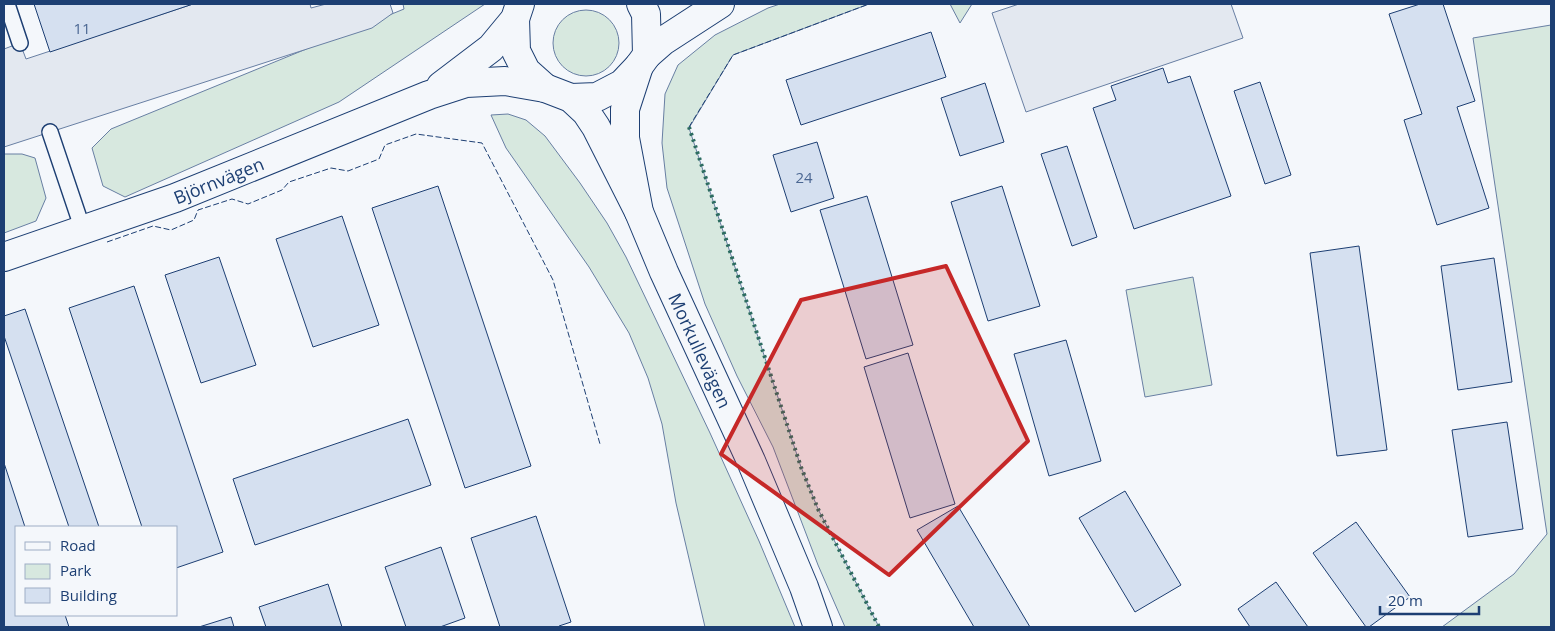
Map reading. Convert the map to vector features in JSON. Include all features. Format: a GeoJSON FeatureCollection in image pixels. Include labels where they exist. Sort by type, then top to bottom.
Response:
{"type":"FeatureCollection","features":[{"type":"Feature","properties":{"kind":"street"},"geometry":{"type":"LineString","coordinates":[[641,4],[646,14],[643,61]]}},
{"type":"Feature","properties":{"kind":"street","name":"Björnvägen"},"geometry":{"type":"LineString","coordinates":[[571,98],[597,97],[622,84],[663,41],[720,4]]}},
{"type":"Feature","properties":{"kind":"street","name":"Björnvägen"},"geometry":{"type":"LineString","coordinates":[[517,11],[516,51],[526,71],[545,88]]}},
{"type":"Feature","properties":{"kind":"street","name":"Björnvägen"},"geometry":{"type":"LineString","coordinates":[[430,95],[490,48],[517,11]]}},
{"type":"Feature","properties":{"kind":"street","name":"Morkullevägen"},"geometry":{"type":"LineString","coordinates":[[643,61],[630,88],[625,109],[625,138],[639,212],[664,272],[751,460],[804,587],[818,627]]}},
{"type":"Feature","properties":{"kind":"street","name":"Björnvägen"},"geometry":{"type":"LineString","coordinates":[[4,257],[176,198],[430,95],[466,83],[505,81],[545,88],[571,98],[586,112],[596,127],[639,212]]}},
{"type":"Feature","properties":{"kind":"lane"},"geometry":{"type":"LineString","coordinates":[[6,4],[20,43]]}},
{"type":"Feature","properties":{"kind":"lane"},"geometry":{"type":"LineString","coordinates":[[50,132],[83,230]]}},
{"type":"Feature","properties":{"kind":"highlighted area"},"geometry":{"type":"Polygon","coordinates":[[[946,266],[1028,441],[889,575],[721,454],[801,300],[946,266]]]}},
{"type":"Feature","properties":{"kind":"green space"},"geometry":{"type":"Polygon","coordinates":[[[403,4],[485,4],[339,102],[125,197],[103,186],[92,148],[111,129],[404,9],[403,4]]]}},
{"type":"Feature","properties":{"kind":"green space"},"geometry":{"type":"Polygon","coordinates":[[[780,4],[869,4],[733,55],[689,128],[801,467],[818,509],[879,627],[845,627],[818,565],[773,447],[737,376],[705,304],[667,188],[662,143],[665,94],[678,65],[715,35],[768,8],[780,4]]]}},
{"type":"Feature","properties":{"kind":"green space"},"geometry":{"type":"Polygon","coordinates":[[[950,4],[972,4],[960,23],[950,4]]]}},
{"type":"Feature","properties":{"kind":"green space"},"geometry":{"type":"Polygon","coordinates":[[[586,10],[599,12],[614,25],[617,30],[619,43],[617,56],[604,71],[599,74],[586,76],[573,74],[558,61],[555,56],[553,43],[555,30],[568,15],[573,12],[586,10]]]}},
{"type":"Feature","properties":{"kind":"green space"},"geometry":{"type":"Polygon","coordinates":[[[1551,25],[1551,627],[1442,627],[1514,574],[1547,534],[1473,38],[1551,25]]]}},
{"type":"Feature","properties":{"kind":"green space"},"geometry":{"type":"Polygon","coordinates":[[[508,114],[526,120],[545,136],[607,223],[626,257],[710,433],[759,541],[795,627],[705,627],[676,503],[662,424],[648,378],[629,333],[589,267],[506,148],[491,115],[508,114]]]}},
{"type":"Feature","properties":{"kind":"green space"},"geometry":{"type":"Polygon","coordinates":[[[4,154],[22,154],[35,158],[46,198],[36,221],[4,233],[4,154]]]}},
{"type":"Feature","properties":{"kind":"green space"},"geometry":{"type":"Polygon","coordinates":[[[1193,277],[1212,385],[1145,397],[1126,290],[1193,277]]]}},
{"type":"Feature","properties":{"kind":"shaded area"},"geometry":{"type":"Polygon","coordinates":[[[193,4],[310,4],[311,8],[326,4],[390,4],[393,13],[372,28],[4,147],[4,49],[20,43],[26,59],[193,4]]]}},
{"type":"Feature","properties":{"kind":"shaded area"},"geometry":{"type":"Polygon","coordinates":[[[1019,4],[1231,4],[1243,38],[1026,112],[992,13],[1019,4]]]}},
{"type":"Feature","properties":{"kind":"building"},"geometry":{"type":"Polygon","coordinates":[[[34,4],[193,4],[50,52],[34,4]]]}},
{"type":"Feature","properties":{"kind":"building"},"geometry":{"type":"Polygon","coordinates":[[[1420,4],[1443,4],[1475,101],[1457,107],[1489,208],[1437,225],[1404,120],[1422,114],[1389,14],[1420,4]]]}},
{"type":"Feature","properties":{"kind":"building"},"geometry":{"type":"Polygon","coordinates":[[[931,32],[946,77],[801,125],[786,80],[931,32]]]}},
{"type":"Feature","properties":{"kind":"building"},"geometry":{"type":"Polygon","coordinates":[[[1163,68],[1168,83],[1190,76],[1231,196],[1134,229],[1093,108],[1116,100],[1111,86],[1163,68]]]}},
{"type":"Feature","properties":{"kind":"building"},"geometry":{"type":"Polygon","coordinates":[[[1260,82],[1291,175],[1265,184],[1234,91],[1260,82]]]}},
{"type":"Feature","properties":{"kind":"building"},"geometry":{"type":"Polygon","coordinates":[[[985,83],[1004,142],[960,156],[941,98],[985,83]]]}},
{"type":"Feature","properties":{"kind":"building"},"geometry":{"type":"Polygon","coordinates":[[[817,142],[834,198],[791,212],[773,155],[817,142]]]}},
{"type":"Feature","properties":{"kind":"building"},"geometry":{"type":"Polygon","coordinates":[[[1067,146],[1097,237],[1072,246],[1041,154],[1067,146]]]}},
{"type":"Feature","properties":{"kind":"building"},"geometry":{"type":"Polygon","coordinates":[[[438,186],[531,466],[465,488],[372,208],[438,186]]]}},
{"type":"Feature","properties":{"kind":"building"},"geometry":{"type":"Polygon","coordinates":[[[1002,186],[1040,306],[988,321],[951,202],[1002,186]]]}},
{"type":"Feature","properties":{"kind":"building"},"geometry":{"type":"Polygon","coordinates":[[[867,196],[913,345],[866,359],[820,210],[867,196]]]}},
{"type":"Feature","properties":{"kind":"building"},"geometry":{"type":"Polygon","coordinates":[[[342,216],[379,325],[313,347],[276,239],[342,216]]]}},
{"type":"Feature","properties":{"kind":"building"},"geometry":{"type":"Polygon","coordinates":[[[1359,246],[1387,450],[1337,456],[1310,253],[1359,246]]]}},
{"type":"Feature","properties":{"kind":"building"},"geometry":{"type":"Polygon","coordinates":[[[219,257],[256,365],[201,383],[165,275],[219,257]]]}},
{"type":"Feature","properties":{"kind":"building"},"geometry":{"type":"Polygon","coordinates":[[[1494,258],[1512,382],[1458,390],[1441,266],[1494,258]]]}},
{"type":"Feature","properties":{"kind":"building"},"geometry":{"type":"Polygon","coordinates":[[[134,286],[223,552],[178,567],[178,526],[142,526],[69,308],[134,286]]]}},
{"type":"Feature","properties":{"kind":"building"},"geometry":{"type":"Polygon","coordinates":[[[25,309],[99,526],[69,526],[4,336],[4,316],[25,309]]]}},
{"type":"Feature","properties":{"kind":"building"},"geometry":{"type":"Polygon","coordinates":[[[1066,340],[1101,461],[1049,476],[1014,354],[1066,340]]]}},
{"type":"Feature","properties":{"kind":"building"},"geometry":{"type":"Polygon","coordinates":[[[908,353],[955,504],[910,518],[864,367],[908,353]]]}},
{"type":"Feature","properties":{"kind":"building"},"geometry":{"type":"Polygon","coordinates":[[[408,419],[431,485],[255,545],[233,479],[408,419]]]}},
{"type":"Feature","properties":{"kind":"building"},"geometry":{"type":"Polygon","coordinates":[[[1507,422],[1523,529],[1468,537],[1452,430],[1507,422]]]}},
{"type":"Feature","properties":{"kind":"building"},"geometry":{"type":"Polygon","coordinates":[[[4,463],[25,526],[15,526],[15,616],[65,616],[69,627],[4,627],[4,463]]]}},
{"type":"Feature","properties":{"kind":"building"},"geometry":{"type":"Polygon","coordinates":[[[1125,491],[1181,585],[1135,612],[1079,518],[1125,491]]]}},
{"type":"Feature","properties":{"kind":"building"},"geometry":{"type":"Polygon","coordinates":[[[958,506],[1030,627],[974,627],[917,530],[958,506]]]}},
{"type":"Feature","properties":{"kind":"building"},"geometry":{"type":"Polygon","coordinates":[[[536,516],[571,622],[559,627],[500,627],[471,538],[536,516]]]}},
{"type":"Feature","properties":{"kind":"building"},"geometry":{"type":"Polygon","coordinates":[[[1356,522],[1410,597],[1369,627],[1366,627],[1313,553],[1356,522]]]}},
{"type":"Feature","properties":{"kind":"building"},"geometry":{"type":"Polygon","coordinates":[[[441,547],[465,618],[440,627],[406,627],[385,567],[441,547]]]}},
{"type":"Feature","properties":{"kind":"building"},"geometry":{"type":"Polygon","coordinates":[[[1276,582],[1308,627],[1250,627],[1238,609],[1276,582]]]}},
{"type":"Feature","properties":{"kind":"building"},"geometry":{"type":"Polygon","coordinates":[[[328,584],[342,627],[266,627],[259,607],[328,584]]]}},
{"type":"Feature","properties":{"kind":"building"},"geometry":{"type":"Polygon","coordinates":[[[231,617],[234,627],[199,627],[231,617]]]}},
{"type":"Feature","properties":{"kind":"hedge"},"geometry":{"type":"LineString","coordinates":[[689,127],[801,467],[818,509],[879,627]]}},
{"type":"Feature","properties":{"kind":"fence"},"geometry":{"type":"LineString","coordinates":[[689,127],[733,55],[869,4]]}},
{"type":"Feature","properties":{"kind":"fence"},"geometry":{"type":"LineString","coordinates":[[107,242],[153,226],[171,230],[194,220],[198,210],[232,199],[248,204],[282,190],[289,182],[331,168],[348,171],[379,159],[385,145],[416,134],[482,143],[553,280],[600,444]]}}]}
